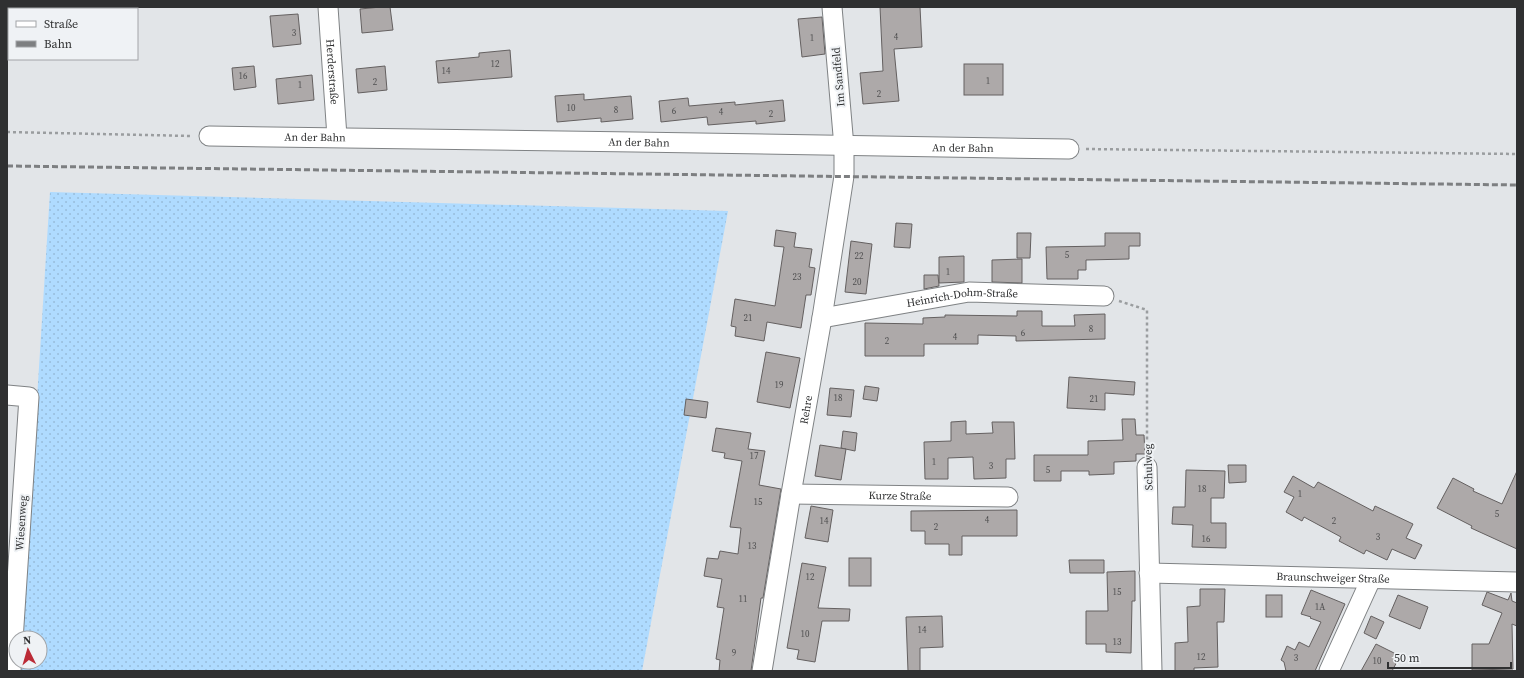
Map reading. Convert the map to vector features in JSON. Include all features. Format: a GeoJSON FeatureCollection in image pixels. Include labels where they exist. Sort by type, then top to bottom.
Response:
{"type":"FeatureCollection","features":[{"type":"Feature","properties":{"kind":"street","name":"Herderstraße"},"geometry":{"type":"LineString","coordinates":[[328,7],[337,137]]}},
{"type":"Feature","properties":{"kind":"street","name":"Im Sandfeld"},"geometry":{"type":"LineString","coordinates":[[832,7],[844,147]]}},
{"type":"Feature","properties":{"kind":"street","name":"An der Bahn"},"geometry":{"type":"LineString","coordinates":[[209,136],[337,137],[844,147],[1069,149]]}},
{"type":"Feature","properties":{"kind":"street","name":"Rehre"},"geometry":{"type":"LineString","coordinates":[[762,671],[822,318],[844,176],[844,147]]}},
{"type":"Feature","properties":{"kind":"street","name":"Heinrich-Dohm-Straße"},"geometry":{"type":"LineString","coordinates":[[822,318],[969,292],[1104,296]]}},
{"type":"Feature","properties":{"kind":"street","name":"Wiesenweg"},"geometry":{"type":"LineString","coordinates":[[7,395],[29,396],[11,671]]}},
{"type":"Feature","properties":{"kind":"street","name":"Schulweg"},"geometry":{"type":"LineString","coordinates":[[1147,467],[1152,671]]}},
{"type":"Feature","properties":{"kind":"street","name":"Kurze Straße"},"geometry":{"type":"LineString","coordinates":[[791,494],[1008,497]]}},
{"type":"Feature","properties":{"kind":"street","name":"Braunschweiger Straße"},"geometry":{"type":"LineString","coordinates":[[1149,573],[1517,582]]}},
{"type":"Feature","properties":{"kind":"street"},"geometry":{"type":"LineString","coordinates":[[1329,671],[1371,579]]}},
{"type":"Feature","properties":{"kind":"path"},"geometry":{"type":"LineString","coordinates":[[7,132],[209,136]]}},
{"type":"Feature","properties":{"kind":"path"},"geometry":{"type":"LineString","coordinates":[[1069,149],[1517,154]]}},
{"type":"Feature","properties":{"kind":"path","name":"Schulweg"},"geometry":{"type":"LineString","coordinates":[[1104,296],[1147,310],[1147,467]]}},
{"type":"Feature","properties":{"kind":"shaded area"},"geometry":{"type":"Polygon","coordinates":[[[50,192],[728,211],[642,671],[20,671],[48,670],[48,630],[23,630],[50,192]]]}},
{"type":"Feature","properties":{"kind":"building"},"geometry":{"type":"Polygon","coordinates":[[[390,7],[393,30],[362,33],[360,9],[390,7]]]}},
{"type":"Feature","properties":{"kind":"building"},"geometry":{"type":"Polygon","coordinates":[[[880,7],[920,7],[922,47],[894,49],[899,101],[863,104],[860,73],[883,71],[880,7]]]}},
{"type":"Feature","properties":{"kind":"building"},"geometry":{"type":"Polygon","coordinates":[[[298,14],[301,44],[273,47],[270,16],[298,14]]]}},
{"type":"Feature","properties":{"kind":"building"},"geometry":{"type":"Polygon","coordinates":[[[822,17],[825,54],[802,57],[798,19],[822,17]]]}},
{"type":"Feature","properties":{"kind":"building"},"geometry":{"type":"Polygon","coordinates":[[[510,50],[512,77],[438,83],[436,61],[479,57],[479,53],[510,50]]]}},
{"type":"Feature","properties":{"kind":"building"},"geometry":{"type":"Polygon","coordinates":[[[964,64],[1003,64],[1003,95],[964,95],[964,64]]]}},
{"type":"Feature","properties":{"kind":"building"},"geometry":{"type":"Polygon","coordinates":[[[254,66],[256,87],[234,90],[232,68],[254,66]]]}},
{"type":"Feature","properties":{"kind":"building"},"geometry":{"type":"Polygon","coordinates":[[[385,66],[387,90],[358,93],[356,69],[385,66]]]}},
{"type":"Feature","properties":{"kind":"building"},"geometry":{"type":"Polygon","coordinates":[[[312,75],[314,100],[278,104],[276,79],[312,75]]]}},
{"type":"Feature","properties":{"kind":"building"},"geometry":{"type":"Polygon","coordinates":[[[584,94],[584,100],[631,96],[633,119],[601,122],[601,118],[557,122],[555,96],[584,94]]]}},
{"type":"Feature","properties":{"kind":"building"},"geometry":{"type":"Polygon","coordinates":[[[688,98],[689,106],[735,102],[735,105],[783,100],[785,121],[756,124],[756,121],[708,125],[707,117],[661,122],[659,101],[688,98]]]}},
{"type":"Feature","properties":{"kind":"building"},"geometry":{"type":"Polygon","coordinates":[[[896,223],[912,224],[910,248],[894,247],[896,223]]]}},
{"type":"Feature","properties":{"kind":"building"},"geometry":{"type":"Polygon","coordinates":[[[776,230],[796,233],[794,247],[812,249],[809,267],[815,268],[811,295],[806,295],[801,328],[767,322],[764,341],[735,336],[736,327],[731,326],[735,299],[775,306],[784,247],[774,246],[776,230]]]}},
{"type":"Feature","properties":{"kind":"building"},"geometry":{"type":"Polygon","coordinates":[[[1017,233],[1031,233],[1030,258],[1017,258],[1017,233]]]}},
{"type":"Feature","properties":{"kind":"building"},"geometry":{"type":"Polygon","coordinates":[[[1105,233],[1140,233],[1140,246],[1129,246],[1129,259],[1086,260],[1086,270],[1078,270],[1078,279],[1047,279],[1046,247],[1105,246],[1105,233]]]}},
{"type":"Feature","properties":{"kind":"building"},"geometry":{"type":"Polygon","coordinates":[[[851,241],[872,244],[866,294],[845,292],[851,241]]]}},
{"type":"Feature","properties":{"kind":"building"},"geometry":{"type":"Polygon","coordinates":[[[964,256],[964,282],[939,283],[939,257],[964,256]]]}},
{"type":"Feature","properties":{"kind":"building"},"geometry":{"type":"Polygon","coordinates":[[[1022,259],[1022,283],[992,282],[992,260],[1022,259]]]}},
{"type":"Feature","properties":{"kind":"building"},"geometry":{"type":"Polygon","coordinates":[[[924,275],[938,275],[939,286],[924,289],[924,275]]]}},
{"type":"Feature","properties":{"kind":"building"},"geometry":{"type":"Polygon","coordinates":[[[1017,311],[1042,311],[1042,326],[1075,326],[1074,315],[1105,314],[1105,339],[1016,341],[1016,336],[978,335],[978,344],[924,344],[924,356],[865,356],[865,323],[923,324],[923,318],[945,317],[945,315],[1017,316],[1017,311]]]}},
{"type":"Feature","properties":{"kind":"building"},"geometry":{"type":"Polygon","coordinates":[[[766,352],[800,358],[790,408],[757,402],[766,352]]]}},
{"type":"Feature","properties":{"kind":"building"},"geometry":{"type":"Polygon","coordinates":[[[1069,377],[1135,382],[1134,395],[1105,393],[1105,410],[1067,408],[1069,377]]]}},
{"type":"Feature","properties":{"kind":"building"},"geometry":{"type":"Polygon","coordinates":[[[865,386],[879,388],[877,401],[863,399],[865,386]]]}},
{"type":"Feature","properties":{"kind":"building"},"geometry":{"type":"Polygon","coordinates":[[[830,388],[854,390],[851,417],[827,415],[830,388]]]}},
{"type":"Feature","properties":{"kind":"building"},"geometry":{"type":"Polygon","coordinates":[[[686,399],[708,402],[706,418],[684,415],[686,399]]]}},
{"type":"Feature","properties":{"kind":"building"},"geometry":{"type":"Polygon","coordinates":[[[1122,419],[1135,419],[1136,435],[1144,435],[1145,454],[1136,454],[1136,461],[1114,462],[1114,474],[1089,475],[1089,471],[1061,471],[1061,481],[1034,481],[1034,455],[1088,455],[1088,441],[1123,440],[1122,419]]]}},
{"type":"Feature","properties":{"kind":"building"},"geometry":{"type":"Polygon","coordinates":[[[966,421],[966,434],[993,433],[992,422],[1014,422],[1015,459],[1006,459],[1006,478],[974,479],[973,457],[948,458],[948,479],[925,479],[924,442],[951,441],[951,422],[966,421]]]}},
{"type":"Feature","properties":{"kind":"building"},"geometry":{"type":"Polygon","coordinates":[[[716,428],[751,433],[748,449],[765,451],[759,485],[781,489],[763,598],[761,598],[751,671],[719,671],[720,660],[716,659],[724,608],[717,607],[722,579],[704,576],[707,558],[718,559],[720,551],[738,554],[741,528],[730,527],[742,461],[724,458],[725,453],[712,451],[716,428]]]}},
{"type":"Feature","properties":{"kind":"building"},"geometry":{"type":"Polygon","coordinates":[[[843,431],[857,433],[855,451],[841,448],[843,431]]]}},
{"type":"Feature","properties":{"kind":"building"},"geometry":{"type":"Polygon","coordinates":[[[820,445],[846,449],[841,480],[815,476],[820,445]]]}},
{"type":"Feature","properties":{"kind":"building"},"geometry":{"type":"Polygon","coordinates":[[[1228,465],[1246,465],[1246,482],[1229,483],[1228,465]]]}},
{"type":"Feature","properties":{"kind":"building"},"geometry":{"type":"Polygon","coordinates":[[[1186,470],[1225,471],[1224,498],[1211,498],[1211,523],[1226,523],[1226,548],[1192,547],[1193,525],[1172,524],[1173,507],[1185,507],[1186,470]]]}},
{"type":"Feature","properties":{"kind":"building"},"geometry":{"type":"Polygon","coordinates":[[[1517,471],[1517,549],[1471,528],[1472,526],[1437,508],[1453,478],[1474,489],[1473,491],[1502,504],[1517,471]]]}},
{"type":"Feature","properties":{"kind":"building"},"geometry":{"type":"Polygon","coordinates":[[[1293,476],[1314,488],[1318,482],[1373,511],[1375,506],[1413,524],[1406,538],[1422,545],[1415,559],[1392,549],[1387,560],[1366,550],[1364,554],[1339,541],[1341,537],[1304,517],[1302,521],[1286,512],[1294,497],[1284,492],[1293,476]]]}},
{"type":"Feature","properties":{"kind":"building"},"geometry":{"type":"Polygon","coordinates":[[[811,506],[833,510],[828,542],[805,538],[811,506]]]}},
{"type":"Feature","properties":{"kind":"building"},"geometry":{"type":"Polygon","coordinates":[[[1017,510],[1017,536],[962,536],[962,555],[949,555],[949,544],[925,544],[925,531],[911,531],[911,511],[1017,510]]]}},
{"type":"Feature","properties":{"kind":"building"},"geometry":{"type":"Polygon","coordinates":[[[849,558],[871,558],[871,586],[849,586],[849,558]]]}},
{"type":"Feature","properties":{"kind":"building"},"geometry":{"type":"Polygon","coordinates":[[[1069,560],[1104,560],[1104,573],[1070,573],[1069,560]]]}},
{"type":"Feature","properties":{"kind":"building"},"geometry":{"type":"Polygon","coordinates":[[[802,563],[826,567],[818,608],[850,609],[849,621],[822,621],[815,662],[797,659],[799,650],[787,648],[802,563]]]}},
{"type":"Feature","properties":{"kind":"building"},"geometry":{"type":"Polygon","coordinates":[[[1135,571],[1135,601],[1132,601],[1131,653],[1106,652],[1106,644],[1086,644],[1086,611],[1108,611],[1107,572],[1135,571]]]}},
{"type":"Feature","properties":{"kind":"building"},"geometry":{"type":"Polygon","coordinates":[[[1200,589],[1225,589],[1224,622],[1217,622],[1218,667],[1194,668],[1194,671],[1175,671],[1175,643],[1188,642],[1187,607],[1200,606],[1200,589]]]}},
{"type":"Feature","properties":{"kind":"building"},"geometry":{"type":"Polygon","coordinates":[[[1311,590],[1345,604],[1315,671],[1286,671],[1284,662],[1281,660],[1287,646],[1295,650],[1299,642],[1309,647],[1321,622],[1301,614],[1311,590]]]}},
{"type":"Feature","properties":{"kind":"building"},"geometry":{"type":"Polygon","coordinates":[[[1487,592],[1508,600],[1511,593],[1512,601],[1517,603],[1517,626],[1512,624],[1513,669],[1472,670],[1472,644],[1489,644],[1502,613],[1482,605],[1487,592]]]}},
{"type":"Feature","properties":{"kind":"building"},"geometry":{"type":"Polygon","coordinates":[[[1266,595],[1282,595],[1282,617],[1266,617],[1266,595]]]}},
{"type":"Feature","properties":{"kind":"building"},"geometry":{"type":"Polygon","coordinates":[[[1398,595],[1428,607],[1420,629],[1389,616],[1398,595]]]}},
{"type":"Feature","properties":{"kind":"building"},"geometry":{"type":"Polygon","coordinates":[[[942,616],[943,647],[920,648],[920,671],[908,671],[906,617],[942,616]]]}},
{"type":"Feature","properties":{"kind":"building"},"geometry":{"type":"Polygon","coordinates":[[[1371,616],[1384,622],[1376,639],[1364,633],[1371,616]]]}},
{"type":"Feature","properties":{"kind":"building"},"geometry":{"type":"Polygon","coordinates":[[[1376,644],[1400,656],[1392,671],[1361,671],[1376,644]]]}},
{"type":"Feature","properties":{"kind":"railway"},"geometry":{"type":"LineString","coordinates":[[7,166],[1517,185]]}}]}
